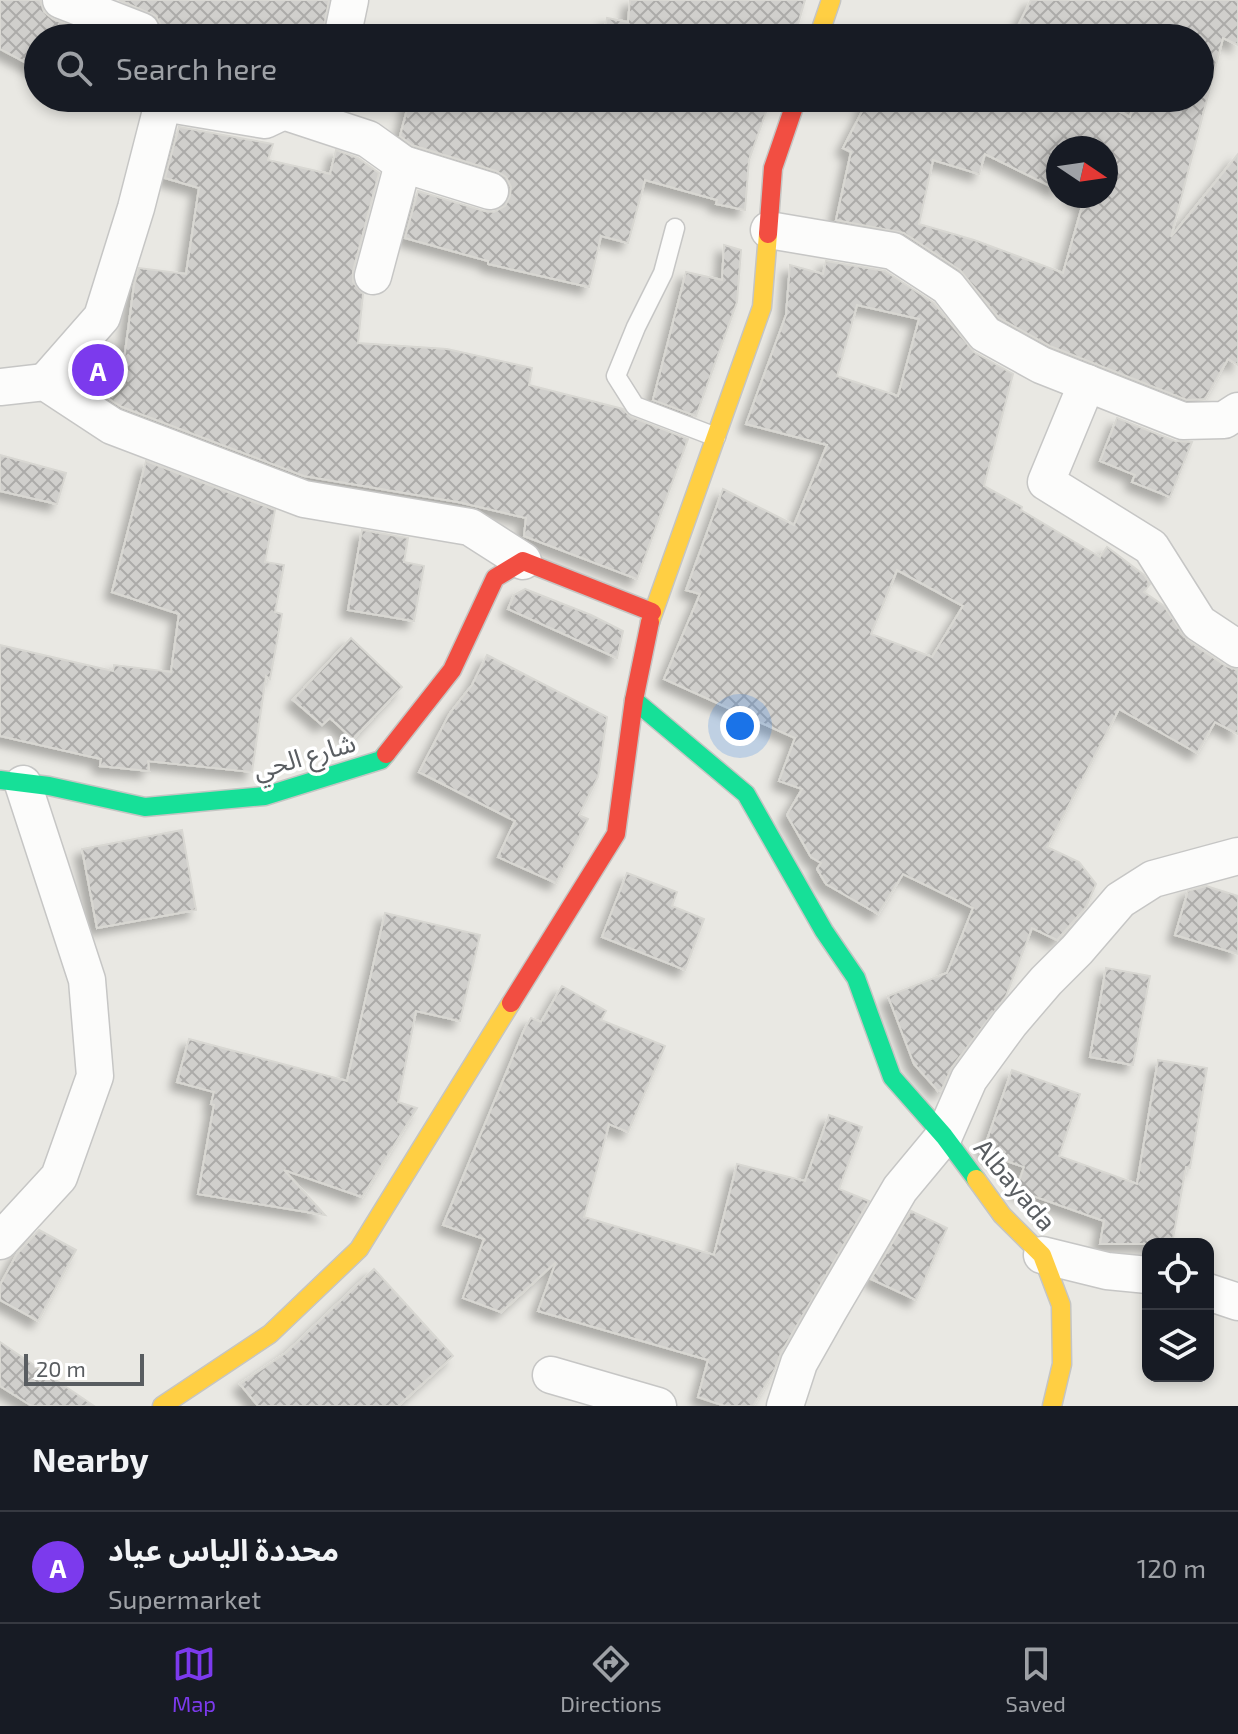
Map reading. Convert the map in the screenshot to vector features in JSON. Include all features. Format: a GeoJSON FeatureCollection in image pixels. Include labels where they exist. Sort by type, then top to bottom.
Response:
{"type":"FeatureCollection","features":[{"type":"Feature","properties":{"kind":"street"},"geometry":{"type":"LineString","coordinates":[[61,0],[123,24]]}},
{"type":"Feature","properties":{"kind":"street"},"geometry":{"type":"LineString","coordinates":[[345,24],[350,0]]}},
{"type":"Feature","properties":{"kind":"street"},"geometry":{"type":"LineString","coordinates":[[823,24],[831,0]]}},
{"type":"Feature","properties":{"kind":"street"},"geometry":{"type":"LineString","coordinates":[[45,382],[102,317],[136,208],[159,112]]}},
{"type":"Feature","properties":{"kind":"street"},"geometry":{"type":"LineString","coordinates":[[224,112],[265,120],[281,112]]}},
{"type":"Feature","properties":{"kind":"street"},"geometry":{"type":"LineString","coordinates":[[313,112],[368,139],[403,164],[490,191]]}},
{"type":"Feature","properties":{"kind":"street"},"geometry":{"type":"LineString","coordinates":[[162,1406],[270,1334],[359,1249],[616,834],[634,700],[652,612],[762,307],[773,168],[792,112]]}},
{"type":"Feature","properties":{"kind":"street"},"geometry":{"type":"LineString","coordinates":[[373,276],[403,164]]}},
{"type":"Feature","properties":{"kind":"street"},"geometry":{"type":"LineString","coordinates":[[769,230],[893,251],[948,287],[985,334],[1041,365],[1183,421],[1224,420],[1238,411]]}},
{"type":"Feature","properties":{"kind":"street"},"geometry":{"type":"LineString","coordinates":[[0,387],[45,382],[112,426],[304,499],[470,527],[523,561],[652,612]]}},
{"type":"Feature","properties":{"kind":"street"},"geometry":{"type":"LineString","coordinates":[[1087,383],[1046,482],[1151,547],[1199,623],[1238,649]]}},
{"type":"Feature","properties":{"kind":"street","name":"شارع الحي"},"geometry":{"type":"LineString","coordinates":[[12,782],[49,786],[145,807],[265,796],[381,760],[452,670],[495,578],[523,561]]}},
{"type":"Feature","properties":{"kind":"street","name":"Albayada"},"geometry":{"type":"LineString","coordinates":[[634,700],[746,794],[824,931],[856,978],[892,1077],[944,1136],[1002,1215],[1042,1255],[1061,1305],[1062,1364],[1052,1406]]}},
{"type":"Feature","properties":{"kind":"street"},"geometry":{"type":"LineString","coordinates":[[0,1241],[59,1177],[95,1076],[87,980],[12,782]]}},
{"type":"Feature","properties":{"kind":"street"},"geometry":{"type":"LineString","coordinates":[[785,1406],[799,1363],[900,1189],[944,1136],[969,1079],[1010,1023],[1120,900],[1153,879],[1238,856]]}},
{"type":"Feature","properties":{"kind":"street"},"geometry":{"type":"LineString","coordinates":[[1042,1255],[1107,1271],[1142,1274]]}},
{"type":"Feature","properties":{"kind":"street"},"geometry":{"type":"LineString","coordinates":[[1214,1294],[1238,1302]]}},
{"type":"Feature","properties":{"kind":"street"},"geometry":{"type":"LineString","coordinates":[[551,1375],[658,1406]]}},
{"type":"Feature","properties":{"kind":"lane"},"geometry":{"type":"LineString","coordinates":[[675,228],[663,273],[616,376],[635,406],[716,437]]}},
{"type":"Feature","properties":{"kind":"building"},"geometry":{"type":"Polygon","coordinates":[[[0,0],[40,0],[44,12],[66,24],[24,24],[24,62],[0,49],[0,0]]]}},
{"type":"Feature","properties":{"kind":"building"},"geometry":{"type":"Polygon","coordinates":[[[119,0],[329,0],[325,24],[160,24],[156,16],[119,0]]]}},
{"type":"Feature","properties":{"kind":"building"},"geometry":{"type":"Polygon","coordinates":[[[630,0],[805,0],[798,24],[606,24],[607,18],[628,22],[630,0]]]}},
{"type":"Feature","properties":{"kind":"building"},"geometry":{"type":"Polygon","coordinates":[[[1031,0],[1238,0],[1238,45],[1223,38],[1214,72],[1214,24],[1019,24],[1031,0]]]}},
{"type":"Feature","properties":{"kind":"building"},"geometry":{"type":"Polygon","coordinates":[[[406,112],[766,112],[749,160],[745,210],[716,204],[717,200],[645,180],[628,243],[601,236],[589,287],[488,264],[488,261],[405,238],[418,191],[494,212],[505,206],[511,187],[506,177],[496,171],[412,145],[400,136],[406,112]]]}},
{"type":"Feature","properties":{"kind":"building"},"geometry":{"type":"Polygon","coordinates":[[[862,112],[1120,112],[1130,117],[1131,112],[1204,112],[1171,237],[1238,154],[1238,365],[1228,359],[1205,399],[1187,400],[1050,346],[999,318],[960,270],[904,233],[836,220],[851,152],[843,148],[862,112]],[[1046,136],[1046,184],[985,154],[979,174],[933,160],[919,224],[974,240],[1063,273],[1082,208],[1118,208],[1118,136],[1046,136]]]}},
{"type":"Feature","properties":{"kind":"building"},"geometry":{"type":"Polygon","coordinates":[[[179,127],[273,144],[268,160],[330,174],[336,150],[358,158],[379,173],[353,271],[353,282],[363,294],[358,343],[447,349],[532,368],[529,385],[623,409],[631,417],[688,439],[637,579],[524,536],[526,518],[458,502],[304,476],[122,407],[94,389],[104,355],[124,360],[139,268],[186,274],[199,188],[165,178],[179,127]]]}},
{"type":"Feature","properties":{"kind":"building"},"geometry":{"type":"Polygon","coordinates":[[[724,245],[741,250],[737,302],[696,416],[653,400],[686,272],[722,280],[724,245]]]}},
{"type":"Feature","properties":{"kind":"building"},"geometry":{"type":"Polygon","coordinates":[[[826,261],[885,271],[934,303],[974,352],[1013,374],[984,486],[1100,557],[1107,547],[1144,575],[1150,584],[1144,592],[1164,606],[1187,640],[1226,666],[1238,670],[1238,734],[1215,722],[1197,753],[1119,709],[1047,847],[1079,862],[1096,884],[1086,907],[1057,940],[1032,928],[1006,996],[952,1067],[942,1089],[938,1091],[914,1064],[888,996],[947,973],[973,908],[903,874],[878,914],[826,884],[817,869],[821,863],[811,857],[787,815],[802,789],[779,781],[795,738],[664,679],[700,594],[686,590],[723,489],[794,525],[827,445],[746,424],[786,315],[790,265],[823,274],[826,261]],[[857,305],[837,376],[898,396],[919,319],[857,305]],[[897,570],[871,634],[932,657],[963,606],[897,570]]]}},
{"type":"Feature","properties":{"kind":"building"},"geometry":{"type":"Polygon","coordinates":[[[1117,418],[1175,441],[1192,442],[1170,497],[1132,482],[1135,475],[1100,461],[1117,418]]]}},
{"type":"Feature","properties":{"kind":"building"},"geometry":{"type":"Polygon","coordinates":[[[0,455],[66,473],[57,504],[0,491],[0,455]]]}},
{"type":"Feature","properties":{"kind":"building"},"geometry":{"type":"Polygon","coordinates":[[[146,461],[275,510],[265,562],[284,565],[275,612],[282,614],[270,679],[266,676],[252,772],[148,761],[149,771],[100,766],[101,759],[0,736],[0,645],[113,671],[114,665],[171,672],[179,614],[112,592],[146,461]]]}},
{"type":"Feature","properties":{"kind":"building"},"geometry":{"type":"Polygon","coordinates":[[[362,530],[408,538],[404,562],[424,566],[414,621],[348,610],[362,530]]]}},
{"type":"Feature","properties":{"kind":"building"},"geometry":{"type":"Polygon","coordinates":[[[525,589],[623,631],[617,658],[508,609],[514,595],[525,589]]]}},
{"type":"Feature","properties":{"kind":"building"},"geometry":{"type":"Polygon","coordinates":[[[351,638],[402,687],[353,739],[330,718],[322,725],[293,700],[351,638]]]}},
{"type":"Feature","properties":{"kind":"building"},"geometry":{"type":"Polygon","coordinates":[[[487,655],[607,717],[598,777],[579,815],[588,819],[556,883],[498,857],[515,821],[419,772],[450,713],[472,685],[487,655]]]}},
{"type":"Feature","properties":{"kind":"building"},"geometry":{"type":"Polygon","coordinates":[[[182,830],[196,910],[97,928],[82,849],[182,830]]]}},
{"type":"Feature","properties":{"kind":"building"},"geometry":{"type":"Polygon","coordinates":[[[627,873],[677,892],[672,906],[704,919],[685,970],[602,937],[627,873]]]}},
{"type":"Feature","properties":{"kind":"building"},"geometry":{"type":"Polygon","coordinates":[[[1206,886],[1238,896],[1238,954],[1175,935],[1188,891],[1206,886]]]}},
{"type":"Feature","properties":{"kind":"building"},"geometry":{"type":"Polygon","coordinates":[[[385,913],[480,935],[460,1021],[416,1011],[398,1102],[417,1108],[362,1197],[284,1170],[325,1215],[198,1194],[214,1092],[177,1082],[189,1039],[347,1081],[385,913]]]}},
{"type":"Feature","properties":{"kind":"building"},"geometry":{"type":"Polygon","coordinates":[[[1106,968],[1150,976],[1133,1065],[1090,1057],[1106,968]]]}},
{"type":"Feature","properties":{"kind":"building"},"geometry":{"type":"Polygon","coordinates":[[[562,986],[606,1011],[601,1020],[665,1046],[628,1132],[609,1124],[584,1217],[714,1255],[737,1164],[805,1181],[829,1115],[862,1127],[839,1189],[869,1201],[753,1406],[725,1406],[698,1397],[708,1360],[538,1311],[556,1262],[501,1312],[463,1298],[484,1239],[443,1225],[524,1030],[531,1018],[541,1022],[562,986]]]}},
{"type":"Feature","properties":{"kind":"building"},"geometry":{"type":"Polygon","coordinates":[[[1158,1060],[1207,1068],[1190,1168],[1186,1167],[1173,1238],[1142,1238],[1142,1244],[1100,1244],[1104,1221],[1016,1190],[1024,1167],[989,1155],[984,1148],[1012,1070],[1080,1094],[1059,1156],[1137,1184],[1158,1060]]]}},
{"type":"Feature","properties":{"kind":"building"},"geometry":{"type":"Polygon","coordinates":[[[911,1211],[947,1228],[916,1300],[871,1279],[911,1211]]]}},
{"type":"Feature","properties":{"kind":"building"},"geometry":{"type":"Polygon","coordinates":[[[39,1230],[76,1250],[38,1321],[0,1300],[0,1285],[17,1254],[39,1230]]]}},
{"type":"Feature","properties":{"kind":"building"},"geometry":{"type":"Polygon","coordinates":[[[374,1269],[453,1356],[398,1406],[258,1406],[240,1384],[287,1352],[374,1269]]]}},
{"type":"Feature","properties":{"kind":"building"},"geometry":{"type":"Polygon","coordinates":[[[0,1342],[94,1406],[32,1406],[0,1386],[0,1342]]]}},
{"type":"Feature","properties":{"kind":"traffic: fast"},"geometry":{"type":"LineString","coordinates":[[634,700],[746,794],[824,931],[856,978],[892,1077],[944,1136],[976,1179]]}},
{"type":"Feature","properties":{"kind":"traffic: fast"},"geometry":{"type":"LineString","coordinates":[[0,780],[49,786],[145,807],[265,796],[381,760],[386,754]]}},
{"type":"Feature","properties":{"kind":"traffic: slow"},"geometry":{"type":"LineString","coordinates":[[823,24],[831,0]]}},
{"type":"Feature","properties":{"kind":"traffic: slow"},"geometry":{"type":"LineString","coordinates":[[650,622],[762,307],[768,234]]}},
{"type":"Feature","properties":{"kind":"traffic: slow"},"geometry":{"type":"LineString","coordinates":[[162,1406],[270,1334],[359,1249],[511,1003]]}},
{"type":"Feature","properties":{"kind":"traffic: slow"},"geometry":{"type":"LineString","coordinates":[[976,1179],[1002,1215],[1042,1255],[1061,1305],[1062,1364],[1052,1406]]}},
{"type":"Feature","properties":{"kind":"traffic: jam"},"geometry":{"type":"LineString","coordinates":[[768,234],[773,168],[792,112]]}},
{"type":"Feature","properties":{"kind":"traffic: jam"},"geometry":{"type":"LineString","coordinates":[[386,754],[452,670],[495,578],[523,561],[652,612]]}},
{"type":"Feature","properties":{"kind":"traffic: jam"},"geometry":{"type":"LineString","coordinates":[[511,1003],[616,834],[634,700],[650,622]]}},
{"type":"Feature","properties":{"kind":"place","name":"محددة الياس عياد"},"geometry":{"type":"Point","coordinates":[98,370]}}]}
